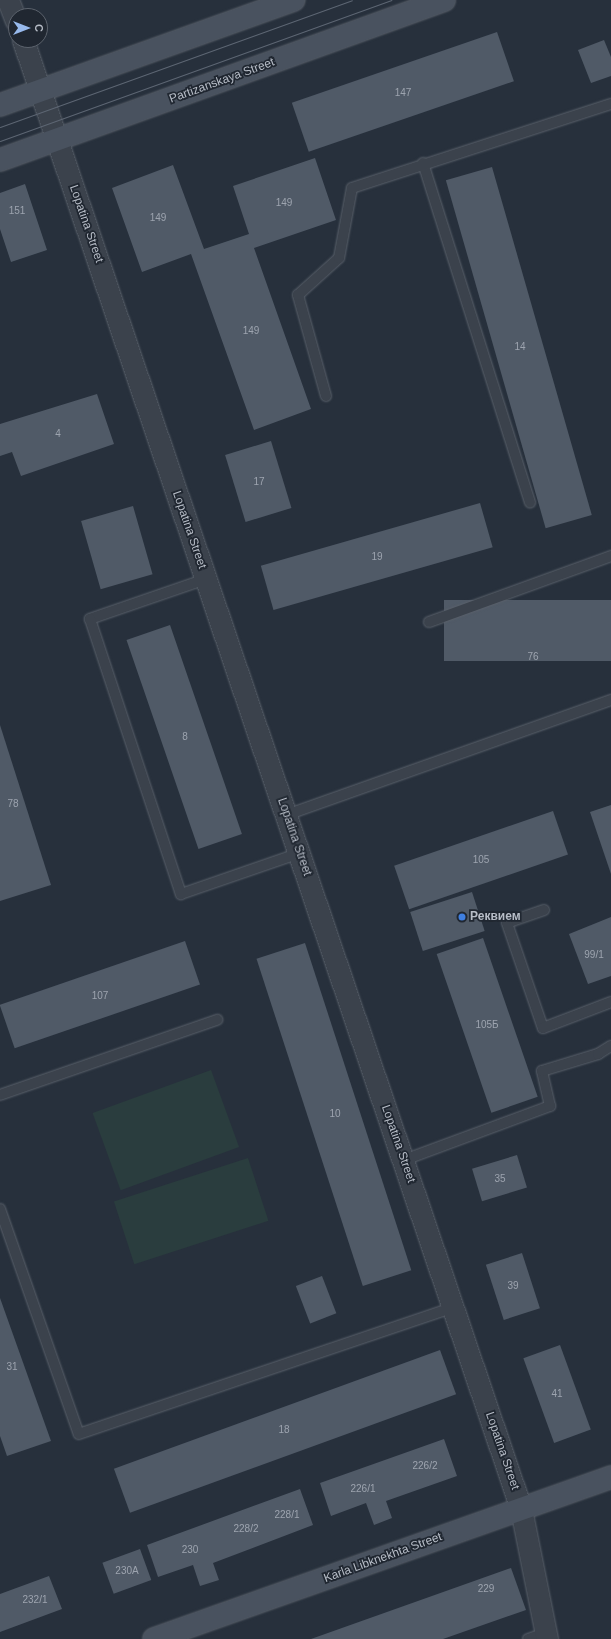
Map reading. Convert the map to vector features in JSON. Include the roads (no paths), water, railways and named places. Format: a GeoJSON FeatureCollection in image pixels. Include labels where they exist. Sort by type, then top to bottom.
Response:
{"type":"FeatureCollection","features":[{"type":"Feature","properties":{"kind":"street"},"geometry":{"type":"LineString","coordinates":[[0,105],[41,89],[294,0]]}},
{"type":"Feature","properties":{"kind":"street","name":"Partizanskaya Street"},"geometry":{"type":"LineString","coordinates":[[0,160],[58,141],[444,0]]}},
{"type":"Feature","properties":{"kind":"street","name":"Lopatina Street"},"geometry":{"type":"LineString","coordinates":[[26,48],[454,1307],[521,1509],[540,1637]]}},
{"type":"Feature","properties":{"kind":"street","name":"Karla Libknekhta Street"},"geometry":{"type":"LineString","coordinates":[[154,1639],[611,1477]]}},
{"type":"Feature","properties":{"kind":"lane"},"geometry":{"type":"LineString","coordinates":[[326,396],[298,295],[339,258],[352,188],[423,163],[611,104]]}},
{"type":"Feature","properties":{"kind":"lane"},"geometry":{"type":"LineString","coordinates":[[423,163],[530,503]]}},
{"type":"Feature","properties":{"kind":"lane"},"geometry":{"type":"LineString","coordinates":[[430,622],[611,556]]}},
{"type":"Feature","properties":{"kind":"lane"},"geometry":{"type":"LineString","coordinates":[[206,579],[90,619],[181,894],[300,853]]}},
{"type":"Feature","properties":{"kind":"lane"},"geometry":{"type":"LineString","coordinates":[[286,815],[611,700]]}},
{"type":"Feature","properties":{"kind":"lane"},"geometry":{"type":"LineString","coordinates":[[544,910],[507,923],[543,1028],[611,1002]]}},
{"type":"Feature","properties":{"kind":"lane"},"geometry":{"type":"LineString","coordinates":[[0,1095],[217,1020]]}},
{"type":"Feature","properties":{"kind":"lane"},"geometry":{"type":"LineString","coordinates":[[404,1160],[550,1106],[542,1072],[598,1054],[611,1046]]}},
{"type":"Feature","properties":{"kind":"lane"},"geometry":{"type":"LineString","coordinates":[[0,1209],[79,1434],[454,1307]]}},
{"type":"Feature","properties":{"kind":"tram line"},"geometry":{"type":"LineString","coordinates":[[0,127],[352,0]]}},
{"type":"Feature","properties":{"kind":"tram line"},"geometry":{"type":"LineString","coordinates":[[0,141],[391,0]]}},
{"type":"Feature","properties":{"kind":"place","name":"Реквием"},"geometry":{"type":"Point","coordinates":[462,917]}}]}
